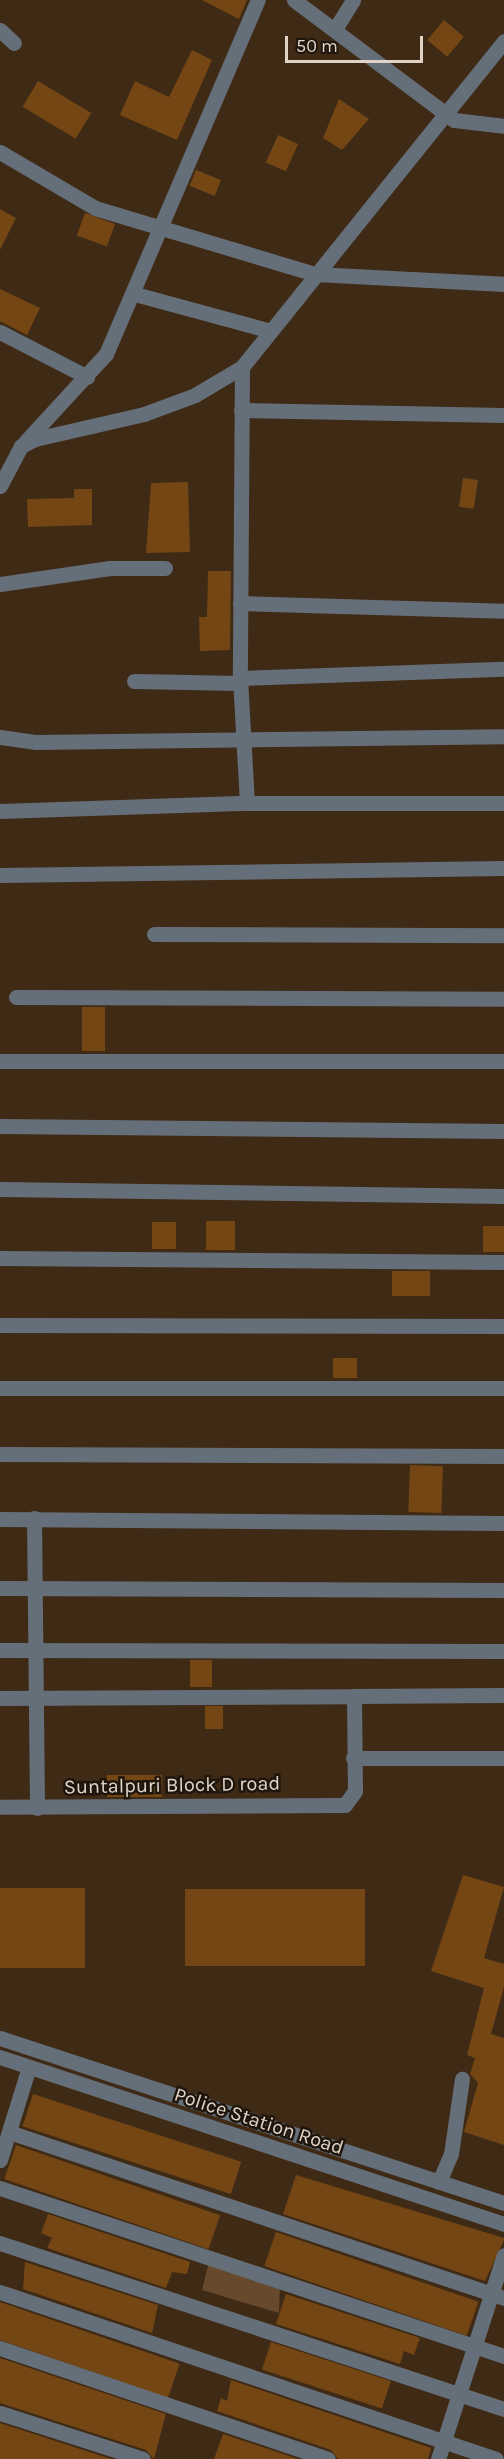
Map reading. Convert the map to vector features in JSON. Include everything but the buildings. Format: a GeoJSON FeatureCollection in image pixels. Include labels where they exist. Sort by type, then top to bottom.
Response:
{"type":"FeatureCollection","features":[{"type":"Feature","properties":{"kind":"street"},"geometry":{"type":"LineString","coordinates":[[0,486],[21,446],[106,354],[135,294],[159,230],[258,0]]}},
{"type":"Feature","properties":{"kind":"street"},"geometry":{"type":"LineString","coordinates":[[294,0],[444,112],[465,124],[504,126]]}},
{"type":"Feature","properties":{"kind":"street"},"geometry":{"type":"LineString","coordinates":[[335,29],[352,0]]}},
{"type":"Feature","properties":{"kind":"street"},"geometry":{"type":"LineString","coordinates":[[0,30],[14,44]]}},
{"type":"Feature","properties":{"kind":"street"},"geometry":{"type":"LineString","coordinates":[[21,446],[173,404],[242,367],[444,112],[504,41]]}},
{"type":"Feature","properties":{"kind":"street"},"geometry":{"type":"LineString","coordinates":[[0,152],[95,208],[159,230],[315,274],[504,284]]}},
{"type":"Feature","properties":{"kind":"street"},"geometry":{"type":"LineString","coordinates":[[135,294],[271,331]]}},
{"type":"Feature","properties":{"kind":"street"},"geometry":{"type":"LineString","coordinates":[[0,332],[87,377]]}},
{"type":"Feature","properties":{"kind":"street"},"geometry":{"type":"LineString","coordinates":[[242,367],[240,680],[247,802]]}},
{"type":"Feature","properties":{"kind":"street"},"geometry":{"type":"LineString","coordinates":[[241,410],[504,415]]}},
{"type":"Feature","properties":{"kind":"street"},"geometry":{"type":"LineString","coordinates":[[0,584],[110,568],[165,568]]}},
{"type":"Feature","properties":{"kind":"street"},"geometry":{"type":"LineString","coordinates":[[240,603],[504,611]]}},
{"type":"Feature","properties":{"kind":"street"},"geometry":{"type":"LineString","coordinates":[[134,681],[240,680],[504,669]]}},
{"type":"Feature","properties":{"kind":"street"},"geometry":{"type":"LineString","coordinates":[[0,737],[35,742],[504,736]]}},
{"type":"Feature","properties":{"kind":"street"},"geometry":{"type":"LineString","coordinates":[[0,811],[247,802],[504,803]]}},
{"type":"Feature","properties":{"kind":"street"},"geometry":{"type":"LineString","coordinates":[[0,875],[504,868]]}},
{"type":"Feature","properties":{"kind":"street"},"geometry":{"type":"LineString","coordinates":[[154,934],[504,934]]}},
{"type":"Feature","properties":{"kind":"street"},"geometry":{"type":"LineString","coordinates":[[16,997],[504,999]]}},
{"type":"Feature","properties":{"kind":"street"},"geometry":{"type":"LineString","coordinates":[[0,1061],[504,1061]]}},
{"type":"Feature","properties":{"kind":"street"},"geometry":{"type":"LineString","coordinates":[[0,1126],[504,1131]]}},
{"type":"Feature","properties":{"kind":"street"},"geometry":{"type":"LineString","coordinates":[[0,1190],[504,1196]]}},
{"type":"Feature","properties":{"kind":"street"},"geometry":{"type":"LineString","coordinates":[[0,1258],[504,1262]]}},
{"type":"Feature","properties":{"kind":"street"},"geometry":{"type":"LineString","coordinates":[[0,1325],[504,1326]]}},
{"type":"Feature","properties":{"kind":"street"},"geometry":{"type":"LineString","coordinates":[[0,1388],[504,1388]]}},
{"type":"Feature","properties":{"kind":"street"},"geometry":{"type":"LineString","coordinates":[[0,1454],[504,1456]]}},
{"type":"Feature","properties":{"kind":"street"},"geometry":{"type":"LineString","coordinates":[[34,1518],[37,1808]]}},
{"type":"Feature","properties":{"kind":"street"},"geometry":{"type":"LineString","coordinates":[[0,1519],[504,1523]]}},
{"type":"Feature","properties":{"kind":"street"},"geometry":{"type":"LineString","coordinates":[[0,1588],[504,1590]]}},
{"type":"Feature","properties":{"kind":"street"},"geometry":{"type":"LineString","coordinates":[[0,1650],[504,1651]]}},
{"type":"Feature","properties":{"kind":"street"},"geometry":{"type":"LineString","coordinates":[[0,1698],[504,1695]]}},
{"type":"Feature","properties":{"kind":"street"},"geometry":{"type":"LineString","coordinates":[[354,1696],[353,1758],[504,1758]]}},
{"type":"Feature","properties":{"kind":"street","name":"Suntalpuri Block D road"},"geometry":{"type":"LineString","coordinates":[[0,1807],[345,1805],[355,1791],[353,1758]]}},
{"type":"Feature","properties":{"kind":"street","name":"Police Station Road"},"geometry":{"type":"LineString","coordinates":[[0,2038],[504,2203]]}},
{"type":"Feature","properties":{"kind":"street","name":"Police Station Road"},"geometry":{"type":"LineString","coordinates":[[0,2057],[504,2224]]}},
{"type":"Feature","properties":{"kind":"street"},"geometry":{"type":"LineString","coordinates":[[0,2160],[29,2067]]}},
{"type":"Feature","properties":{"kind":"street"},"geometry":{"type":"LineString","coordinates":[[439,2182],[451,2154],[462,2079]]}},
{"type":"Feature","properties":{"kind":"street"},"geometry":{"type":"LineString","coordinates":[[9,2132],[498,2296]]}},
{"type":"Feature","properties":{"kind":"street"},"geometry":{"type":"LineString","coordinates":[[0,2188],[504,2356]]}},
{"type":"Feature","properties":{"kind":"street"},"geometry":{"type":"LineString","coordinates":[[0,2243],[504,2409]]}},
{"type":"Feature","properties":{"kind":"street"},"geometry":{"type":"LineString","coordinates":[[438,2459],[474,2347],[498,2296],[504,2255]]}},
{"type":"Feature","properties":{"kind":"street"},"geometry":{"type":"LineString","coordinates":[[0,2292],[496,2459]]}},
{"type":"Feature","properties":{"kind":"street"},"geometry":{"type":"LineString","coordinates":[[0,2348],[328,2459]]}},
{"type":"Feature","properties":{"kind":"street"},"geometry":{"type":"LineString","coordinates":[[0,2414],[143,2459]]}},
{"type":"Feature","properties":{"kind":"shaded area"},"geometry":{"type":"Polygon","coordinates":[[[210,2258],[280,2282],[279,2313],[202,2290],[210,2258]]]}}]}
